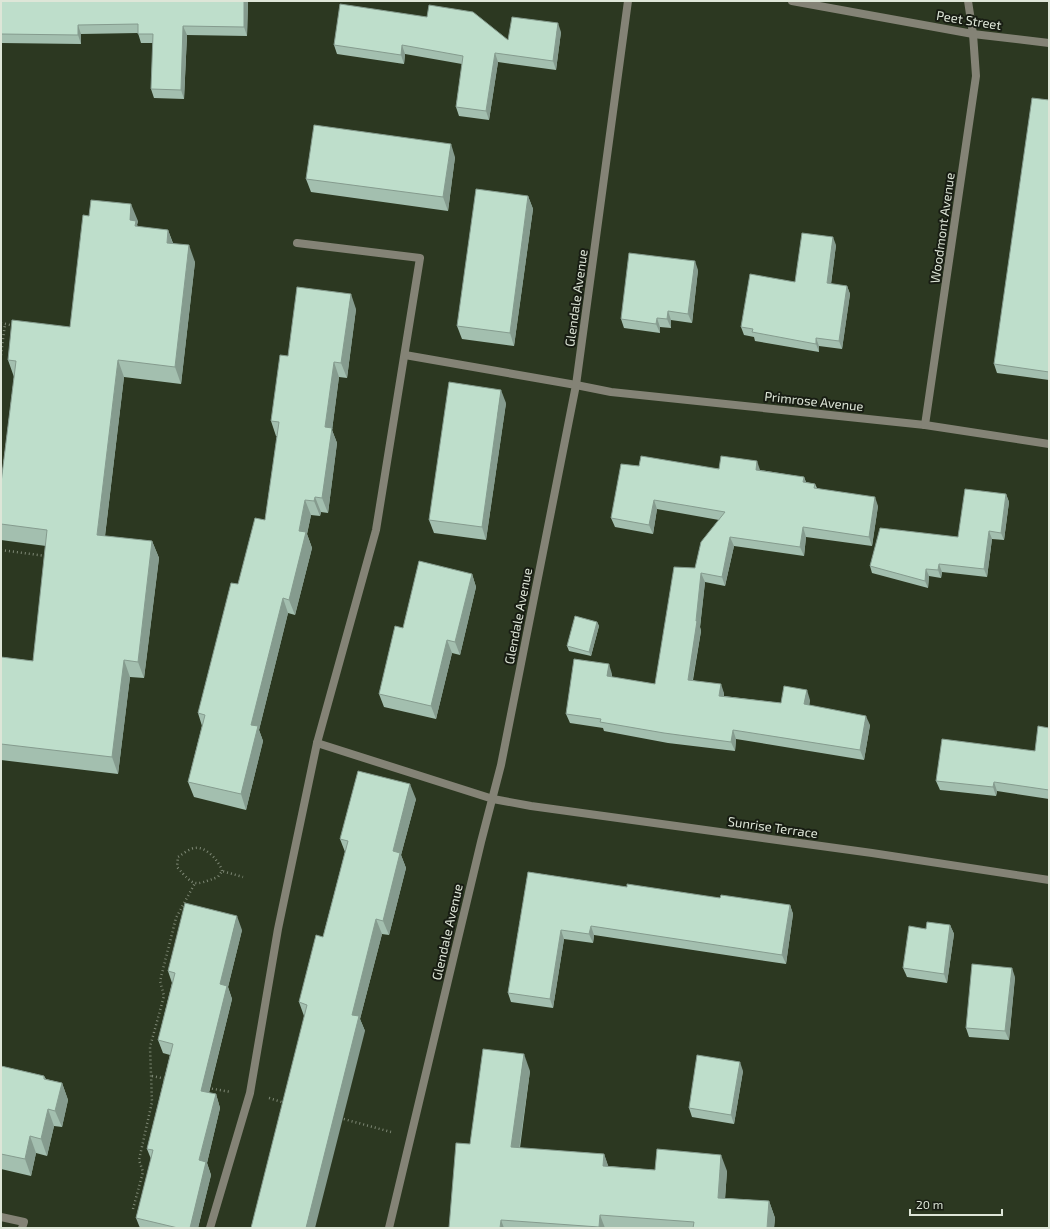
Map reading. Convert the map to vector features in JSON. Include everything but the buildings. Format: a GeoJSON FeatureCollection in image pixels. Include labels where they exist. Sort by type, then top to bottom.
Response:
{"type":"FeatureCollection","features":[{"type":"Feature","properties":{"kind":"street","name":"Glendale Avenue"},"geometry":{"type":"LineString","coordinates":[[389,1228],[481,842],[493,799],[576,385],[628,1]]}},
{"type":"Feature","properties":{"kind":"street","name":"Peet Street"},"geometry":{"type":"LineString","coordinates":[[792,1],[973,34],[1049,43]]}},
{"type":"Feature","properties":{"kind":"street","name":"Woodmont Avenue"},"geometry":{"type":"LineString","coordinates":[[925,425],[976,76],[973,34],[968,1]]}},
{"type":"Feature","properties":{"kind":"street"},"geometry":{"type":"LineString","coordinates":[[210,1228],[250,1092],[278,929],[317,743],[376,530],[420,258],[297,243]]}},
{"type":"Feature","properties":{"kind":"street","name":"Primrose Avenue"},"geometry":{"type":"LineString","coordinates":[[405,356],[610,392],[925,425],[1049,444]]}},
{"type":"Feature","properties":{"kind":"street","name":"Sunrise Terrace"},"geometry":{"type":"LineString","coordinates":[[317,743],[493,799],[531,806],[872,853],[1049,880]]}},
{"type":"Feature","properties":{"kind":"street"},"geometry":{"type":"LineString","coordinates":[[1,1217],[24,1222],[22,1228]]}},
{"type":"Feature","properties":{"kind":"path"},"geometry":{"type":"LineString","coordinates":[[1,323],[20,326]]}},
{"type":"Feature","properties":{"kind":"path"},"geometry":{"type":"LineString","coordinates":[[1,355],[6,324]]}},
{"type":"Feature","properties":{"kind":"path"},"geometry":{"type":"LineString","coordinates":[[1,550],[48,556]]}},
{"type":"Feature","properties":{"kind":"path"},"geometry":{"type":"LineString","coordinates":[[195,848],[205,849],[221,866],[222,872],[218,877],[199,884],[191,882],[177,867],[178,857],[195,848]]}},
{"type":"Feature","properties":{"kind":"path"},"geometry":{"type":"LineString","coordinates":[[222,872],[243,877]]}},
{"type":"Feature","properties":{"kind":"path"},"geometry":{"type":"LineString","coordinates":[[133,1209],[143,1172],[139,1160],[152,1102],[150,1047],[164,996],[160,980],[176,918],[195,883]]}},
{"type":"Feature","properties":{"kind":"path"},"geometry":{"type":"LineString","coordinates":[[152,1076],[174,1080]]}},
{"type":"Feature","properties":{"kind":"path"},"geometry":{"type":"LineString","coordinates":[[203,1087],[233,1093],[250,1092],[288,1103]]}},
{"type":"Feature","properties":{"kind":"path"},"geometry":{"type":"LineString","coordinates":[[334,1116],[411,1138]]}}]}
